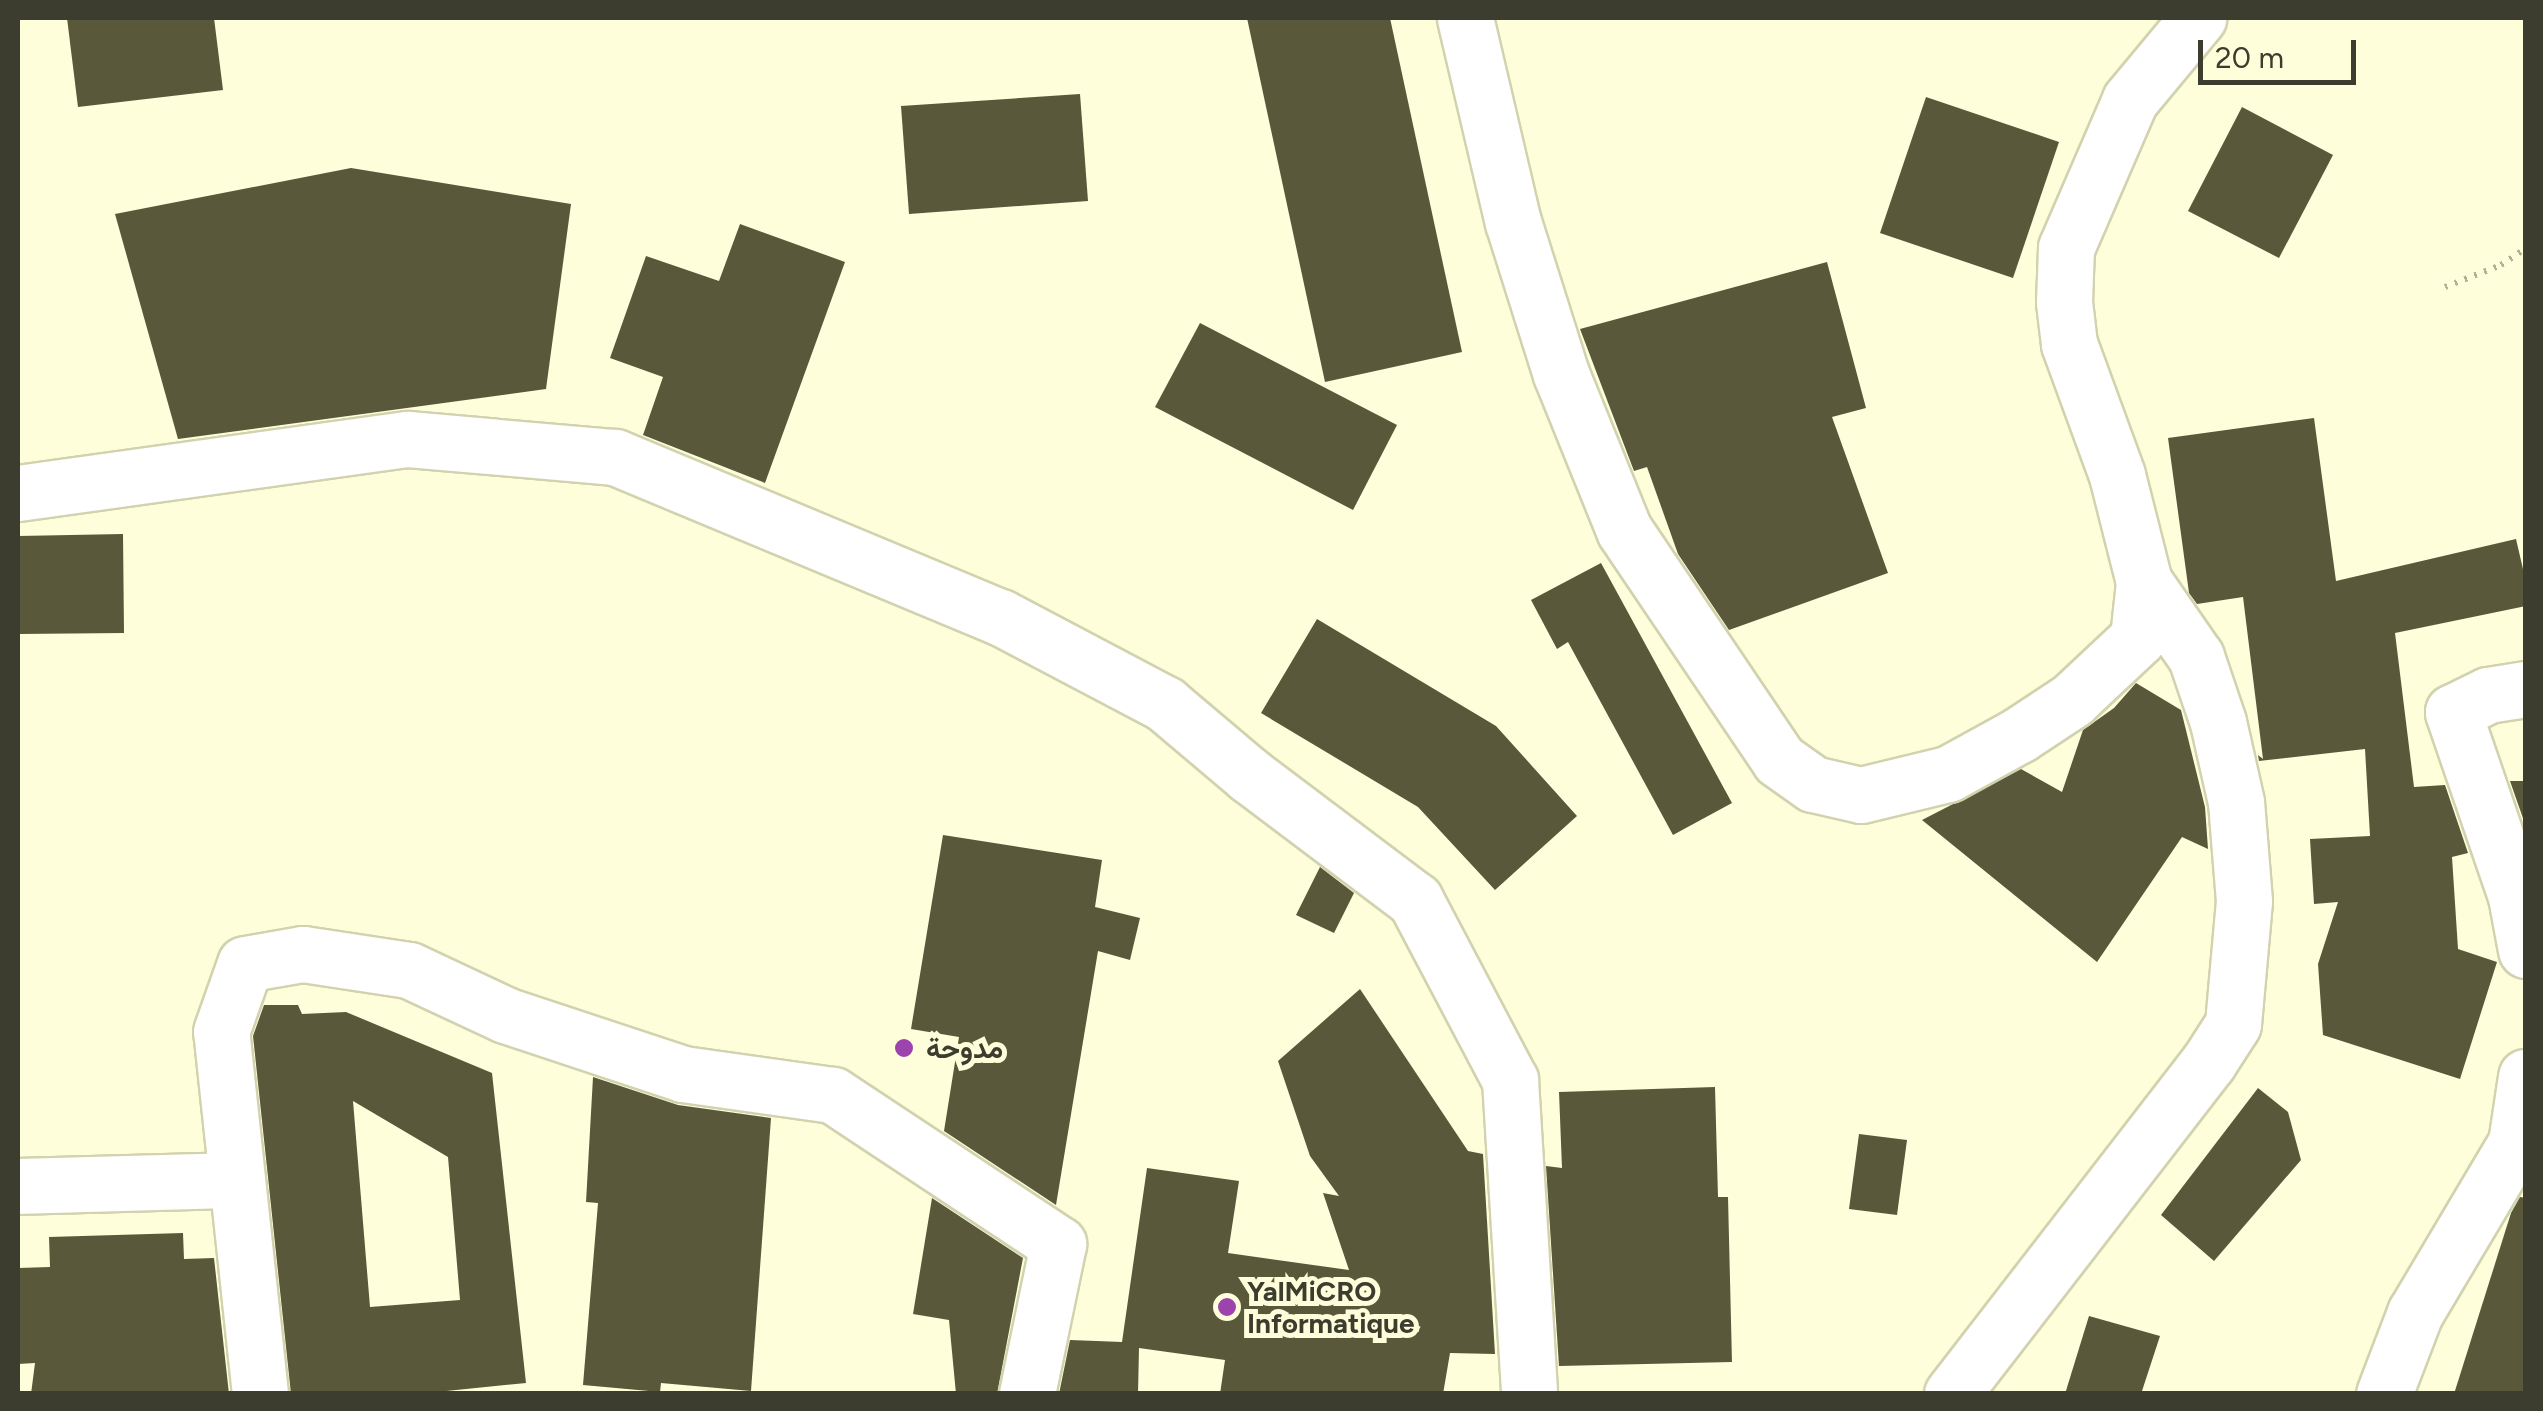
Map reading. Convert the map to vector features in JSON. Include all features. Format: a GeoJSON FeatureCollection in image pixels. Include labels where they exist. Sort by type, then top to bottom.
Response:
{"type":"FeatureCollection","features":[{"type":"Feature","properties":{"kind":"street"},"geometry":{"type":"LineString","coordinates":[[1465,18],[1512,222],[1561,374],[1624,530],[1778,760],[1813,784],[1861,796],[1948,774],[2019,735],[2112,666],[2138,638],[2144,582]]}},
{"type":"Feature","properties":{"kind":"street"},"geometry":{"type":"LineString","coordinates":[[1952,1394],[2208,1064],[2233,1024],[2244,901],[2236,802],[2218,722],[2196,658],[2144,582],[2117,475],[2069,344],[2064,302],[2066,248],[2130,100],[2198,18]]}},
{"type":"Feature","properties":{"kind":"street"},"geometry":{"type":"LineString","coordinates":[[18,492],[408,440],[615,457],[1000,617],[1165,704],[1249,775],[1415,900],[1510,1080],[1529,1394]]}},
{"type":"Feature","properties":{"kind":"street"},"geometry":{"type":"LineString","coordinates":[[2526,689],[2488,695],[2453,712],[2516,896],[2526,950]]}},
{"type":"Feature","properties":{"kind":"street"},"geometry":{"type":"LineString","coordinates":[[260,1394],[220,1032],[244,964],[303,954],[410,970],[505,1015],[682,1074],[832,1095],[1058,1244],[1027,1394]]}},
{"type":"Feature","properties":{"kind":"street"},"geometry":{"type":"LineString","coordinates":[[2384,1394],[2416,1313],[2516,1144],[2526,1076]]}},
{"type":"Feature","properties":{"kind":"street"},"geometry":{"type":"LineString","coordinates":[[18,1186],[237,1180]]}},
{"type":"Feature","properties":{"kind":"path"},"geometry":{"type":"LineString","coordinates":[[2445,286],[2501,266],[2526,248]]}},
{"type":"Feature","properties":{"kind":"building"},"geometry":{"type":"Polygon","coordinates":[[[67,18],[214,18],[223,90],[78,107],[67,18]]]}},
{"type":"Feature","properties":{"kind":"building"},"geometry":{"type":"Polygon","coordinates":[[[1247,18],[1390,18],[1462,352],[1325,382],[1247,18]]]}},
{"type":"Feature","properties":{"kind":"building"},"geometry":{"type":"Polygon","coordinates":[[[1080,94],[1088,201],[909,214],[901,106],[1080,94]]]}},
{"type":"Feature","properties":{"kind":"building"},"geometry":{"type":"Polygon","coordinates":[[[1926,97],[2059,142],[2013,278],[1880,233],[1926,97]]]}},
{"type":"Feature","properties":{"kind":"building"},"geometry":{"type":"Polygon","coordinates":[[[2242,107],[2333,155],[2279,258],[2188,211],[2242,107]]]}},
{"type":"Feature","properties":{"kind":"building"},"geometry":{"type":"Polygon","coordinates":[[[351,168],[571,204],[546,389],[178,439],[115,214],[351,168]]]}},
{"type":"Feature","properties":{"kind":"building"},"geometry":{"type":"Polygon","coordinates":[[[740,224],[845,262],[765,483],[643,435],[663,377],[610,358],[646,256],[719,281],[740,224]]]}},
{"type":"Feature","properties":{"kind":"building"},"geometry":{"type":"Polygon","coordinates":[[[1827,262],[1866,408],[1832,417],[1888,573],[1729,630],[1678,554],[1647,467],[1634,471],[1580,329],[1827,262]]]}},
{"type":"Feature","properties":{"kind":"building"},"geometry":{"type":"Polygon","coordinates":[[[1200,323],[1397,425],[1353,510],[1155,407],[1200,323]]]}},
{"type":"Feature","properties":{"kind":"building"},"geometry":{"type":"Polygon","coordinates":[[[2314,418],[2336,581],[2516,539],[2526,582],[2526,606],[2395,633],[2414,787],[2445,785],[2468,853],[2452,857],[2458,949],[2497,962],[2460,1079],[2323,1035],[2318,964],[2338,902],[2314,904],[2310,839],[2370,836],[2365,749],[2259,761],[2258,755],[2263,759],[2243,597],[2197,604],[2189,593],[2168,438],[2314,418]]]}},
{"type":"Feature","properties":{"kind":"building"},"geometry":{"type":"Polygon","coordinates":[[[123,534],[124,633],[18,634],[18,536],[123,534]]]}},
{"type":"Feature","properties":{"kind":"building"},"geometry":{"type":"Polygon","coordinates":[[[1601,563],[1732,803],[1673,835],[1568,642],[1557,649],[1531,600],[1601,563]]]}},
{"type":"Feature","properties":{"kind":"building"},"geometry":{"type":"Polygon","coordinates":[[[1317,619],[1496,726],[1577,816],[1495,890],[1418,807],[1261,713],[1317,619]]]}},
{"type":"Feature","properties":{"kind":"building"},"geometry":{"type":"Polygon","coordinates":[[[2136,683],[2181,710],[2205,807],[2208,849],[2182,837],[2097,962],[1922,820],[2021,769],[2062,792],[2083,730],[2114,708],[2136,683]]]}},
{"type":"Feature","properties":{"kind":"building"},"geometry":{"type":"Polygon","coordinates":[[[2510,781],[2526,781],[2526,827],[2510,781]]]}},
{"type":"Feature","properties":{"kind":"building"},"geometry":{"type":"Polygon","coordinates":[[[943,835],[1102,860],[1095,907],[1140,918],[1130,960],[1098,951],[1056,1205],[944,1131],[959,1037],[911,1029],[943,835]]]}},
{"type":"Feature","properties":{"kind":"building"},"geometry":{"type":"Polygon","coordinates":[[[1320,867],[1354,893],[1334,933],[1296,915],[1320,867]]]}},
{"type":"Feature","properties":{"kind":"building"},"geometry":{"type":"Polygon","coordinates":[[[1360,989],[1468,1151],[1483,1154],[1495,1354],[1450,1353],[1443,1394],[1220,1394],[1225,1360],[1139,1348],[1138,1394],[1059,1394],[1070,1340],[1122,1342],[1147,1168],[1239,1181],[1228,1253],[1349,1270],[1323,1193],[1339,1196],[1310,1156],[1278,1061],[1360,989]]]}},
{"type":"Feature","properties":{"kind":"building"},"geometry":{"type":"Polygon","coordinates":[[[264,1005],[298,1005],[302,1014],[346,1012],[492,1073],[526,1383],[417,1394],[291,1394],[253,1036],[264,1005]],[[353,1101],[370,1307],[460,1300],[448,1157],[353,1101]]]}},
{"type":"Feature","properties":{"kind":"building"},"geometry":{"type":"Polygon","coordinates":[[[593,1077],[678,1105],[771,1118],[751,1391],[661,1383],[660,1392],[583,1385],[598,1203],[586,1202],[593,1077]]]}},
{"type":"Feature","properties":{"kind":"building"},"geometry":{"type":"Polygon","coordinates":[[[1715,1087],[1718,1197],[1728,1197],[1732,1362],[1559,1366],[1546,1166],[1562,1168],[1559,1092],[1715,1087]]]}},
{"type":"Feature","properties":{"kind":"building"},"geometry":{"type":"Polygon","coordinates":[[[2258,1088],[2288,1112],[2301,1160],[2214,1261],[2161,1215],[2258,1088]]]}},
{"type":"Feature","properties":{"kind":"building"},"geometry":{"type":"Polygon","coordinates":[[[1859,1134],[1907,1140],[1897,1215],[1849,1209],[1859,1134]]]}},
{"type":"Feature","properties":{"kind":"building"},"geometry":{"type":"Polygon","coordinates":[[[2520,1197],[2526,1198],[2526,1394],[2454,1394],[2511,1213],[2520,1197]]]}},
{"type":"Feature","properties":{"kind":"building"},"geometry":{"type":"Polygon","coordinates":[[[932,1198],[1023,1258],[997,1394],[956,1394],[949,1320],[913,1314],[932,1198]]]}},
{"type":"Feature","properties":{"kind":"building"},"geometry":{"type":"Polygon","coordinates":[[[183,1233],[184,1259],[214,1258],[229,1394],[31,1394],[35,1363],[18,1364],[18,1268],[50,1267],[49,1237],[183,1233]]]}},
{"type":"Feature","properties":{"kind":"building"},"geometry":{"type":"Polygon","coordinates":[[[2089,1316],[2160,1336],[2141,1394],[2065,1394],[2089,1316]]]}},
{"type":"Feature","properties":{"kind":"place","name":"مدوحة"},"geometry":{"type":"Point","coordinates":[904,1048]}},
{"type":"Feature","properties":{"kind":"place","name":"YalMiCRO Informatique"},"geometry":{"type":"Point","coordinates":[1227,1307]}}]}
